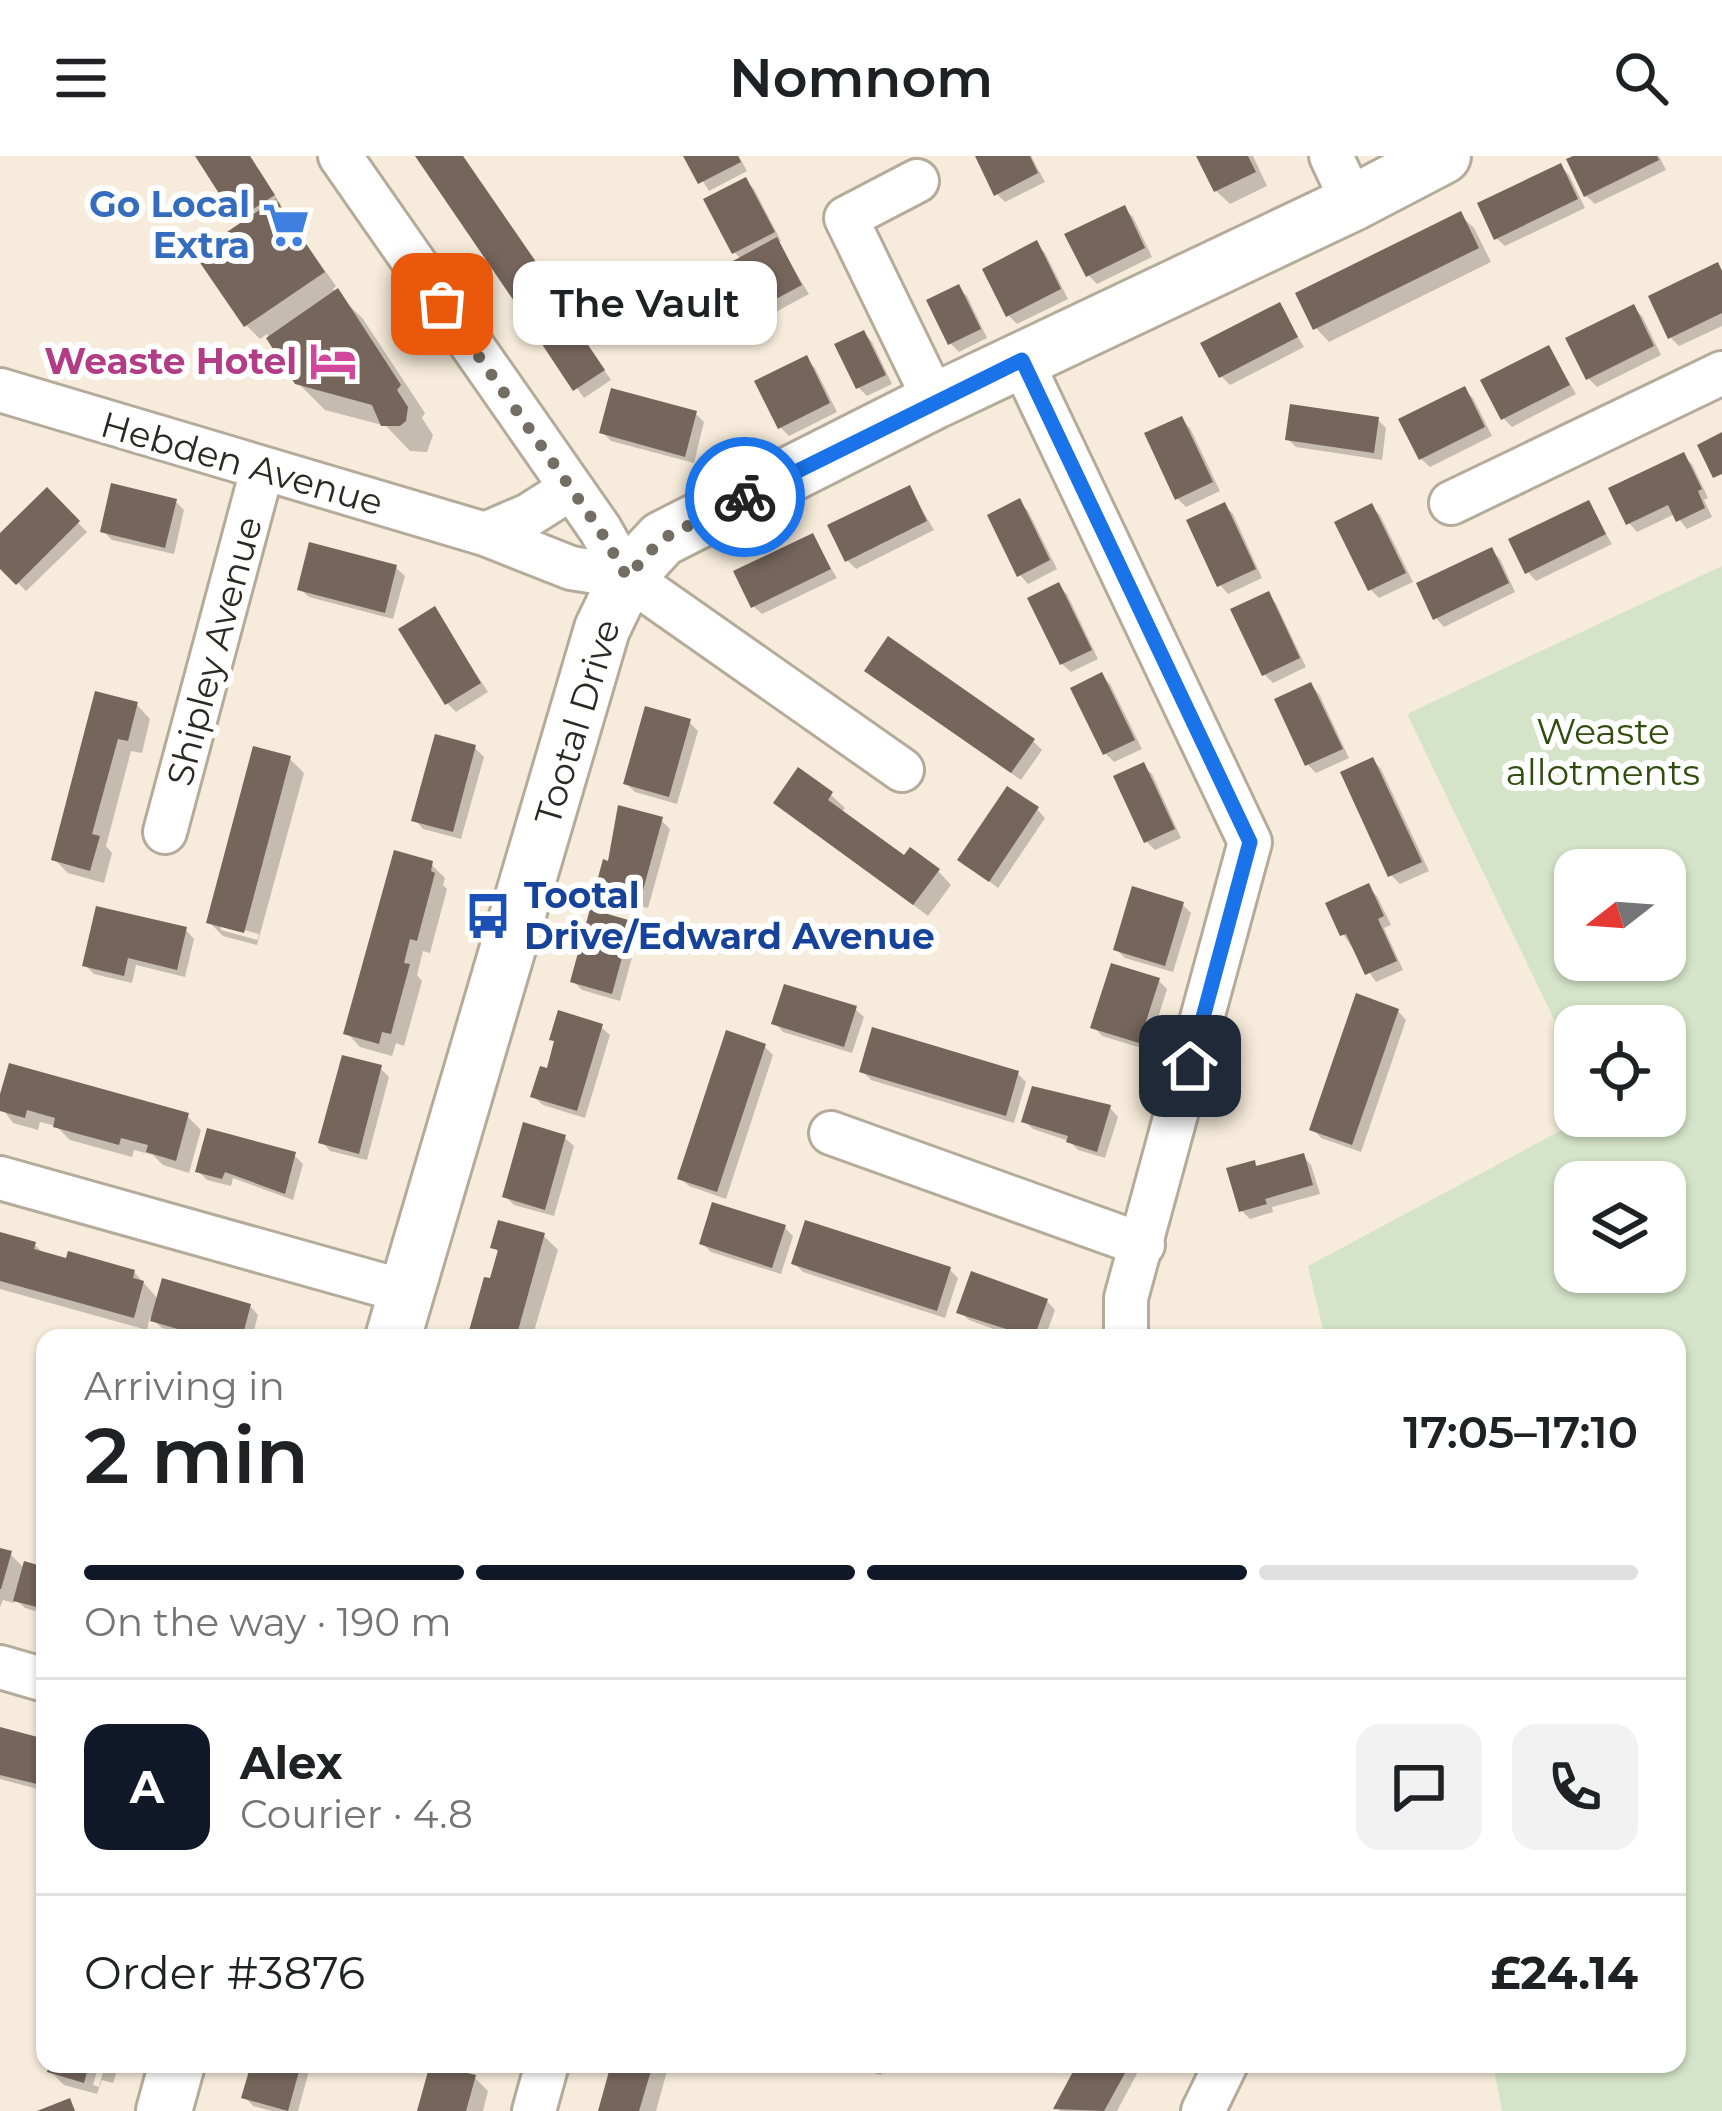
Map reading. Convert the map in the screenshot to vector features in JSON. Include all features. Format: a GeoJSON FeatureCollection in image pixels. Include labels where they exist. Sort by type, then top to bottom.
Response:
{"type":"FeatureCollection","features":[{"type":"Feature","properties":{"kind":"street"},"geometry":{"type":"LineString","coordinates":[[340,156],[600,530],[627,577],[902,770]]}},
{"type":"Feature","properties":{"kind":"street","name":"Tootal Drive"},"geometry":{"type":"LineString","coordinates":[[400,1315],[602,629],[627,577],[662,539],[1022,360],[1342,180],[1443,156]]}},
{"type":"Feature","properties":{"kind":"street"},"geometry":{"type":"LineString","coordinates":[[917,181],[846,218],[934,401]]}},
{"type":"Feature","properties":{"kind":"street"},"geometry":{"type":"LineString","coordinates":[[1022,360],[1250,842],[1126,1298],[1126,1329]]}},
{"type":"Feature","properties":{"kind":"street"},"geometry":{"type":"LineString","coordinates":[[1451,503],[1722,373]]}},
{"type":"Feature","properties":{"kind":"street","name":"Hebden Avenue"},"geometry":{"type":"LineString","coordinates":[[0,390],[485,534],[571,568],[627,577]]}},
{"type":"Feature","properties":{"kind":"street","name":"Shipley Avenue"},"geometry":{"type":"LineString","coordinates":[[165,832],[262,470]]}},
{"type":"Feature","properties":{"kind":"street"},"geometry":{"type":"LineString","coordinates":[[485,534],[570,489]]}},
{"type":"Feature","properties":{"kind":"street"},"geometry":{"type":"LineString","coordinates":[[831,1133],[1143,1245]]}},
{"type":"Feature","properties":{"kind":"street"},"geometry":{"type":"LineString","coordinates":[[0,1178],[400,1315]]}},
{"type":"Feature","properties":{"kind":"street"},"geometry":{"type":"LineString","coordinates":[[0,1667],[36,1677]]}},
{"type":"Feature","properties":{"kind":"street"},"geometry":{"type":"LineString","coordinates":[[164,2111],[175,2073]]}},
{"type":"Feature","properties":{"kind":"street"},"geometry":{"type":"LineString","coordinates":[[534,2111],[545,2073]]}},
{"type":"Feature","properties":{"kind":"street"},"geometry":{"type":"LineString","coordinates":[[1203,2111],[1222,2073]]}},
{"type":"Feature","properties":{"kind":"green space","name":"Weaste allotments"},"geometry":{"type":"Polygon","coordinates":[[[1722,566],[1722,2111],[1502,2111],[1495,2073],[1686,2073],[1686,1329],[1323,1329],[1308,1266],[1554,1134],[1686,1137],[1686,1005],[1554,1005],[1554,1019],[1407,714],[1722,566]]]}},
{"type":"Feature","properties":{"kind":"building"},"geometry":{"type":"Polygon","coordinates":[[[195,156],[250,156],[275,195],[236,220],[195,156]]]}},
{"type":"Feature","properties":{"kind":"building"},"geometry":{"type":"Polygon","coordinates":[[[415,156],[463,156],[547,278],[514,301],[415,156]]]}},
{"type":"Feature","properties":{"kind":"building"},"geometry":{"type":"Polygon","coordinates":[[[683,156],[738,156],[741,162],[698,184],[683,156]]]}},
{"type":"Feature","properties":{"kind":"building"},"geometry":{"type":"Polygon","coordinates":[[[975,156],[1030,156],[1038,173],[994,196],[975,156]]]}},
{"type":"Feature","properties":{"kind":"building"},"geometry":{"type":"Polygon","coordinates":[[[1196,156],[1248,156],[1256,172],[1214,192],[1196,156]]]}},
{"type":"Feature","properties":{"kind":"building"},"geometry":{"type":"Polygon","coordinates":[[[1657,156],[1659,160],[1584,197],[1566,159],[1657,156]]]}},
{"type":"Feature","properties":{"kind":"building"},"geometry":{"type":"Polygon","coordinates":[[[1561,163],[1578,199],[1494,240],[1477,203],[1561,163]]]}},
{"type":"Feature","properties":{"kind":"building"},"geometry":{"type":"Polygon","coordinates":[[[746,177],[775,232],[732,254],[703,199],[746,177]]]}},
{"type":"Feature","properties":{"kind":"building"},"geometry":{"type":"Polygon","coordinates":[[[276,199],[325,272],[244,327],[194,254],[276,199]]]}},
{"type":"Feature","properties":{"kind":"building"},"geometry":{"type":"Polygon","coordinates":[[[1125,205],[1145,248],[1086,277],[1064,234],[1125,205]]]}},
{"type":"Feature","properties":{"kind":"building"},"geometry":{"type":"Polygon","coordinates":[[[1461,211],[1479,248],[1313,330],[1295,293],[1461,211]]]}},
{"type":"Feature","properties":{"kind":"building"},"geometry":{"type":"Polygon","coordinates":[[[777,237],[802,285],[759,308],[733,261],[777,237]]]}},
{"type":"Feature","properties":{"kind":"building"},"geometry":{"type":"Polygon","coordinates":[[[1037,240],[1061,289],[1006,317],[982,269],[1037,240]]]}},
{"type":"Feature","properties":{"kind":"building"},"geometry":{"type":"Polygon","coordinates":[[[1718,262],[1722,313],[1668,339],[1648,296],[1718,262]]]}},
{"type":"Feature","properties":{"kind":"building"},"geometry":{"type":"Polygon","coordinates":[[[959,284],[981,329],[948,345],[926,300],[959,284]]]}},
{"type":"Feature","properties":{"kind":"building","name":"Weaste Hotel"},"geometry":{"type":"Polygon","coordinates":[[[338,288],[401,385],[397,390],[408,407],[400,426],[381,426],[372,405],[295,384],[266,338],[338,288]]]}},
{"type":"Feature","properties":{"kind":"building"},"geometry":{"type":"Polygon","coordinates":[[[553,293],[605,370],[573,391],[522,314],[553,293]]]}},
{"type":"Feature","properties":{"kind":"building"},"geometry":{"type":"Polygon","coordinates":[[[1280,302],[1298,337],[1219,378],[1200,343],[1280,302]]]}},
{"type":"Feature","properties":{"kind":"building"},"geometry":{"type":"Polygon","coordinates":[[[1634,304],[1654,346],[1586,380],[1565,338],[1634,304]]]}},
{"type":"Feature","properties":{"kind":"building"},"geometry":{"type":"Polygon","coordinates":[[[864,330],[886,375],[856,389],[834,344],[864,330]]]}},
{"type":"Feature","properties":{"kind":"building"},"geometry":{"type":"Polygon","coordinates":[[[1549,345],[1570,385],[1501,420],[1480,380],[1549,345]]]}},
{"type":"Feature","properties":{"kind":"building"},"geometry":{"type":"Polygon","coordinates":[[[807,355],[830,403],[778,429],[754,381],[807,355]]]}},
{"type":"Feature","properties":{"kind":"building"},"geometry":{"type":"Polygon","coordinates":[[[1465,386],[1485,427],[1419,460],[1398,419],[1465,386]]]}},
{"type":"Feature","properties":{"kind":"building"},"geometry":{"type":"Polygon","coordinates":[[[611,388],[697,411],[685,457],[599,433],[611,388]]]}},
{"type":"Feature","properties":{"kind":"building"},"geometry":{"type":"Polygon","coordinates":[[[1290,404],[1379,417],[1374,453],[1285,440],[1290,404]]]}},
{"type":"Feature","properties":{"kind":"building"},"geometry":{"type":"Polygon","coordinates":[[[1182,416],[1213,482],[1175,500],[1144,433],[1182,416]]]}},
{"type":"Feature","properties":{"kind":"building"},"geometry":{"type":"Polygon","coordinates":[[[1722,432],[1722,474],[1713,478],[1697,445],[1722,432]]]}},
{"type":"Feature","properties":{"kind":"building"},"geometry":{"type":"Polygon","coordinates":[[[1684,452],[1702,489],[1698,491],[1705,508],[1676,522],[1668,505],[1626,525],[1608,488],[1684,452]]]}},
{"type":"Feature","properties":{"kind":"building"},"geometry":{"type":"Polygon","coordinates":[[[111,483],[177,499],[165,548],[100,532],[111,483]]]}},
{"type":"Feature","properties":{"kind":"building"},"geometry":{"type":"Polygon","coordinates":[[[910,485],[927,521],[845,562],[827,525],[910,485]]]}},
{"type":"Feature","properties":{"kind":"building"},"geometry":{"type":"Polygon","coordinates":[[[47,487],[80,521],[16,585],[0,569],[0,533],[47,487]]]}},
{"type":"Feature","properties":{"kind":"building"},"geometry":{"type":"Polygon","coordinates":[[[1020,498],[1050,560],[1017,577],[987,515],[1020,498]]]}},
{"type":"Feature","properties":{"kind":"building"},"geometry":{"type":"Polygon","coordinates":[[[1589,500],[1606,534],[1525,574],[1508,539],[1589,500]]]}},
{"type":"Feature","properties":{"kind":"building"},"geometry":{"type":"Polygon","coordinates":[[[1225,502],[1256,569],[1217,587],[1186,520],[1225,502]]]}},
{"type":"Feature","properties":{"kind":"building"},"geometry":{"type":"Polygon","coordinates":[[[1372,503],[1406,573],[1368,591],[1334,522],[1372,503]]]}},
{"type":"Feature","properties":{"kind":"building"},"geometry":{"type":"Polygon","coordinates":[[[813,533],[831,569],[751,608],[733,571],[813,533]]]}},
{"type":"Feature","properties":{"kind":"building"},"geometry":{"type":"Polygon","coordinates":[[[309,542],[397,565],[385,613],[297,590],[309,542]]]}},
{"type":"Feature","properties":{"kind":"building"},"geometry":{"type":"Polygon","coordinates":[[[1492,547],[1509,583],[1433,620],[1416,583],[1492,547]]]}},
{"type":"Feature","properties":{"kind":"building"},"geometry":{"type":"Polygon","coordinates":[[[1059,582],[1092,650],[1060,665],[1027,598],[1059,582]]]}},
{"type":"Feature","properties":{"kind":"building"},"geometry":{"type":"Polygon","coordinates":[[[1269,591],[1300,658],[1262,676],[1230,609],[1269,591]]]}},
{"type":"Feature","properties":{"kind":"building"},"geometry":{"type":"Polygon","coordinates":[[[435,606],[481,683],[445,705],[398,629],[435,606]]]}},
{"type":"Feature","properties":{"kind":"building"},"geometry":{"type":"Polygon","coordinates":[[[888,636],[1035,739],[1011,773],[864,671],[888,636]]]}},
{"type":"Feature","properties":{"kind":"building"},"geometry":{"type":"Polygon","coordinates":[[[1102,672],[1135,740],[1103,755],[1070,688],[1102,672]]]}},
{"type":"Feature","properties":{"kind":"building"},"geometry":{"type":"Polygon","coordinates":[[[1311,682],[1343,749],[1305,766],[1274,699],[1311,682]]]}},
{"type":"Feature","properties":{"kind":"building"},"geometry":{"type":"Polygon","coordinates":[[[95,691],[138,702],[128,741],[118,739],[92,834],[100,836],[90,871],[51,860],[95,691]]]}},
{"type":"Feature","properties":{"kind":"building"},"geometry":{"type":"Polygon","coordinates":[[[645,706],[691,719],[669,797],[623,784],[645,706]]]}},
{"type":"Feature","properties":{"kind":"building"},"geometry":{"type":"Polygon","coordinates":[[[435,734],[476,745],[453,832],[411,821],[435,734]]]}},
{"type":"Feature","properties":{"kind":"building"},"geometry":{"type":"Polygon","coordinates":[[[253,746],[291,756],[244,933],[206,923],[253,746]]]}},
{"type":"Feature","properties":{"kind":"building"},"geometry":{"type":"Polygon","coordinates":[[[1373,757],[1422,862],[1388,877],[1340,772],[1373,757]]]}},
{"type":"Feature","properties":{"kind":"building"},"geometry":{"type":"Polygon","coordinates":[[[1144,762],[1175,829],[1144,843],[1113,776],[1144,762]]]}},
{"type":"Feature","properties":{"kind":"building"},"geometry":{"type":"Polygon","coordinates":[[[798,767],[833,792],[828,800],[904,855],[910,847],[940,869],[913,905],[773,803],[798,767]]]}},
{"type":"Feature","properties":{"kind":"building"},"geometry":{"type":"Polygon","coordinates":[[[1007,786],[1039,807],[989,882],[957,860],[1007,786]]]}},
{"type":"Feature","properties":{"kind":"building"},"geometry":{"type":"Polygon","coordinates":[[[618,805],[663,817],[640,901],[595,889],[603,859],[608,861],[618,805]]]}},
{"type":"Feature","properties":{"kind":"building"},"geometry":{"type":"Polygon","coordinates":[[[394,850],[433,861],[431,871],[435,873],[417,941],[410,939],[404,963],[410,964],[391,1034],[382,1032],[379,1044],[343,1034],[394,850]]]}},
{"type":"Feature","properties":{"kind":"building"},"geometry":{"type":"Polygon","coordinates":[[[1369,883],[1384,916],[1378,919],[1397,961],[1365,975],[1325,903],[1369,883]]]}},
{"type":"Feature","properties":{"kind":"building"},"geometry":{"type":"Polygon","coordinates":[[[1132,886],[1184,902],[1165,966],[1113,950],[1132,886]]]}},
{"type":"Feature","properties":{"kind":"building"},"geometry":{"type":"Polygon","coordinates":[[[96,906],[187,927],[177,970],[128,958],[124,976],[82,966],[96,906]]]}},
{"type":"Feature","properties":{"kind":"building"},"geometry":{"type":"Polygon","coordinates":[[[590,909],[632,921],[612,994],[570,982],[590,909]]]}},
{"type":"Feature","properties":{"kind":"building"},"geometry":{"type":"Polygon","coordinates":[[[1111,963],[1160,978],[1139,1043],[1090,1028],[1111,963]]]}},
{"type":"Feature","properties":{"kind":"building"},"geometry":{"type":"Polygon","coordinates":[[[784,984],[857,1006],[844,1047],[771,1024],[784,984]]]}},
{"type":"Feature","properties":{"kind":"building"},"geometry":{"type":"Polygon","coordinates":[[[1356,993],[1399,1009],[1352,1145],[1309,1130],[1356,993]]]}},
{"type":"Feature","properties":{"kind":"building"},"geometry":{"type":"Polygon","coordinates":[[[558,1010],[603,1024],[577,1111],[530,1097],[540,1066],[547,1068],[558,1010]]]}},
{"type":"Feature","properties":{"kind":"building"},"geometry":{"type":"Polygon","coordinates":[[[872,1027],[1019,1071],[1006,1116],[859,1072],[872,1027]]]}},
{"type":"Feature","properties":{"kind":"building"},"geometry":{"type":"Polygon","coordinates":[[[726,1030],[766,1044],[717,1192],[677,1179],[726,1030]]]}},
{"type":"Feature","properties":{"kind":"building"},"geometry":{"type":"Polygon","coordinates":[[[342,1055],[382,1065],[359,1154],[318,1143],[342,1055]]]}},
{"type":"Feature","properties":{"kind":"building"},"geometry":{"type":"Polygon","coordinates":[[[9,1063],[189,1113],[176,1161],[146,1152],[148,1145],[121,1138],[119,1145],[53,1127],[55,1118],[27,1110],[25,1118],[0,1111],[9,1063]]]}},
{"type":"Feature","properties":{"kind":"building"},"geometry":{"type":"Polygon","coordinates":[[[1032,1086],[1111,1105],[1097,1152],[1066,1142],[1068,1136],[1021,1122],[1032,1086]]]}},
{"type":"Feature","properties":{"kind":"building"},"geometry":{"type":"Polygon","coordinates":[[[523,1122],[566,1135],[545,1210],[502,1197],[523,1122]]]}},
{"type":"Feature","properties":{"kind":"building"},"geometry":{"type":"Polygon","coordinates":[[[207,1128],[296,1152],[285,1194],[225,1172],[222,1179],[195,1172],[207,1128]]]}},
{"type":"Feature","properties":{"kind":"building"},"geometry":{"type":"Polygon","coordinates":[[[1304,1153],[1313,1185],[1239,1212],[1226,1168],[1255,1160],[1256,1166],[1304,1153]]]}},
{"type":"Feature","properties":{"kind":"building"},"geometry":{"type":"Polygon","coordinates":[[[712,1202],[786,1225],[772,1268],[699,1244],[712,1202]]]}},
{"type":"Feature","properties":{"kind":"building"},"geometry":{"type":"Polygon","coordinates":[[[498,1220],[545,1233],[518,1329],[470,1329],[484,1277],[490,1278],[498,1250],[490,1248],[498,1220]]]}},
{"type":"Feature","properties":{"kind":"building"},"geometry":{"type":"Polygon","coordinates":[[[805,1220],[951,1267],[937,1311],[791,1264],[805,1220]]]}},
{"type":"Feature","properties":{"kind":"building"},"geometry":{"type":"Polygon","coordinates":[[[0,1232],[36,1242],[34,1249],[66,1258],[68,1251],[135,1270],[133,1278],[144,1281],[134,1318],[0,1281],[0,1232]]]}},
{"type":"Feature","properties":{"kind":"building"},"geometry":{"type":"Polygon","coordinates":[[[971,1271],[1048,1299],[1037,1329],[1006,1329],[956,1313],[971,1271]]]}},
{"type":"Feature","properties":{"kind":"building"},"geometry":{"type":"Polygon","coordinates":[[[162,1278],[251,1304],[244,1329],[178,1329],[150,1321],[162,1278]]]}},
{"type":"Feature","properties":{"kind":"building"},"geometry":{"type":"Polygon","coordinates":[[[0,1548],[12,1551],[1,1589],[0,1589],[0,1548]]]}},
{"type":"Feature","properties":{"kind":"building"},"geometry":{"type":"Polygon","coordinates":[[[24,1561],[36,1564],[36,1607],[13,1601],[24,1561]]]}},
{"type":"Feature","properties":{"kind":"building"},"geometry":{"type":"Polygon","coordinates":[[[0,1727],[36,1737],[36,1784],[0,1775],[0,1727]]]}},
{"type":"Feature","properties":{"kind":"building"},"geometry":{"type":"Polygon","coordinates":[[[50,2073],[87,2073],[84,2083],[50,2073]]]}},
{"type":"Feature","properties":{"kind":"building"},"geometry":{"type":"Polygon","coordinates":[[[248,2073],[299,2073],[288,2111],[241,2098],[248,2073]]]}},
{"type":"Feature","properties":{"kind":"building"},"geometry":{"type":"Polygon","coordinates":[[[428,2073],[476,2075],[466,2111],[417,2111],[428,2073]]]}},
{"type":"Feature","properties":{"kind":"building"},"geometry":{"type":"Polygon","coordinates":[[[609,2073],[650,2073],[639,2111],[598,2111],[609,2073]]]}},
{"type":"Feature","properties":{"kind":"building"},"geometry":{"type":"Polygon","coordinates":[[[1072,2073],[1125,2073],[1104,2111],[1053,2109],[1072,2073]]]}},
{"type":"Feature","properties":{"kind":"building"},"geometry":{"type":"Polygon","coordinates":[[[70,2098],[75,2111],[37,2111],[70,2098]]]}},
{"type":"Feature","properties":{"kind":"way so far"},"geometry":{"type":"LineString","coordinates":[[442,304],[600,530],[627,577],[662,539],[745,497]]}},
{"type":"Feature","properties":{"kind":"place","name":"Go Local Extra"},"geometry":{"type":"Point","coordinates":[286,225]}},
{"type":"Feature","properties":{"kind":"place","name":"The Vault"},"geometry":{"type":"Point","coordinates":[442,304]}},
{"type":"Feature","properties":{"kind":"place","name":"Weaste Hotel"},"geometry":{"type":"Point","coordinates":[333,361]}},
{"type":"Feature","properties":{"kind":"place","name":"Tootal Drive/Edward Avenue"},"geometry":{"type":"Point","coordinates":[488,916]}},
{"type":"Feature","properties":{"kind":"route"},"geometry":{"type":"LineString","coordinates":[[745,497],[1022,360],[1250,842],[1190,1066]]}}]}
